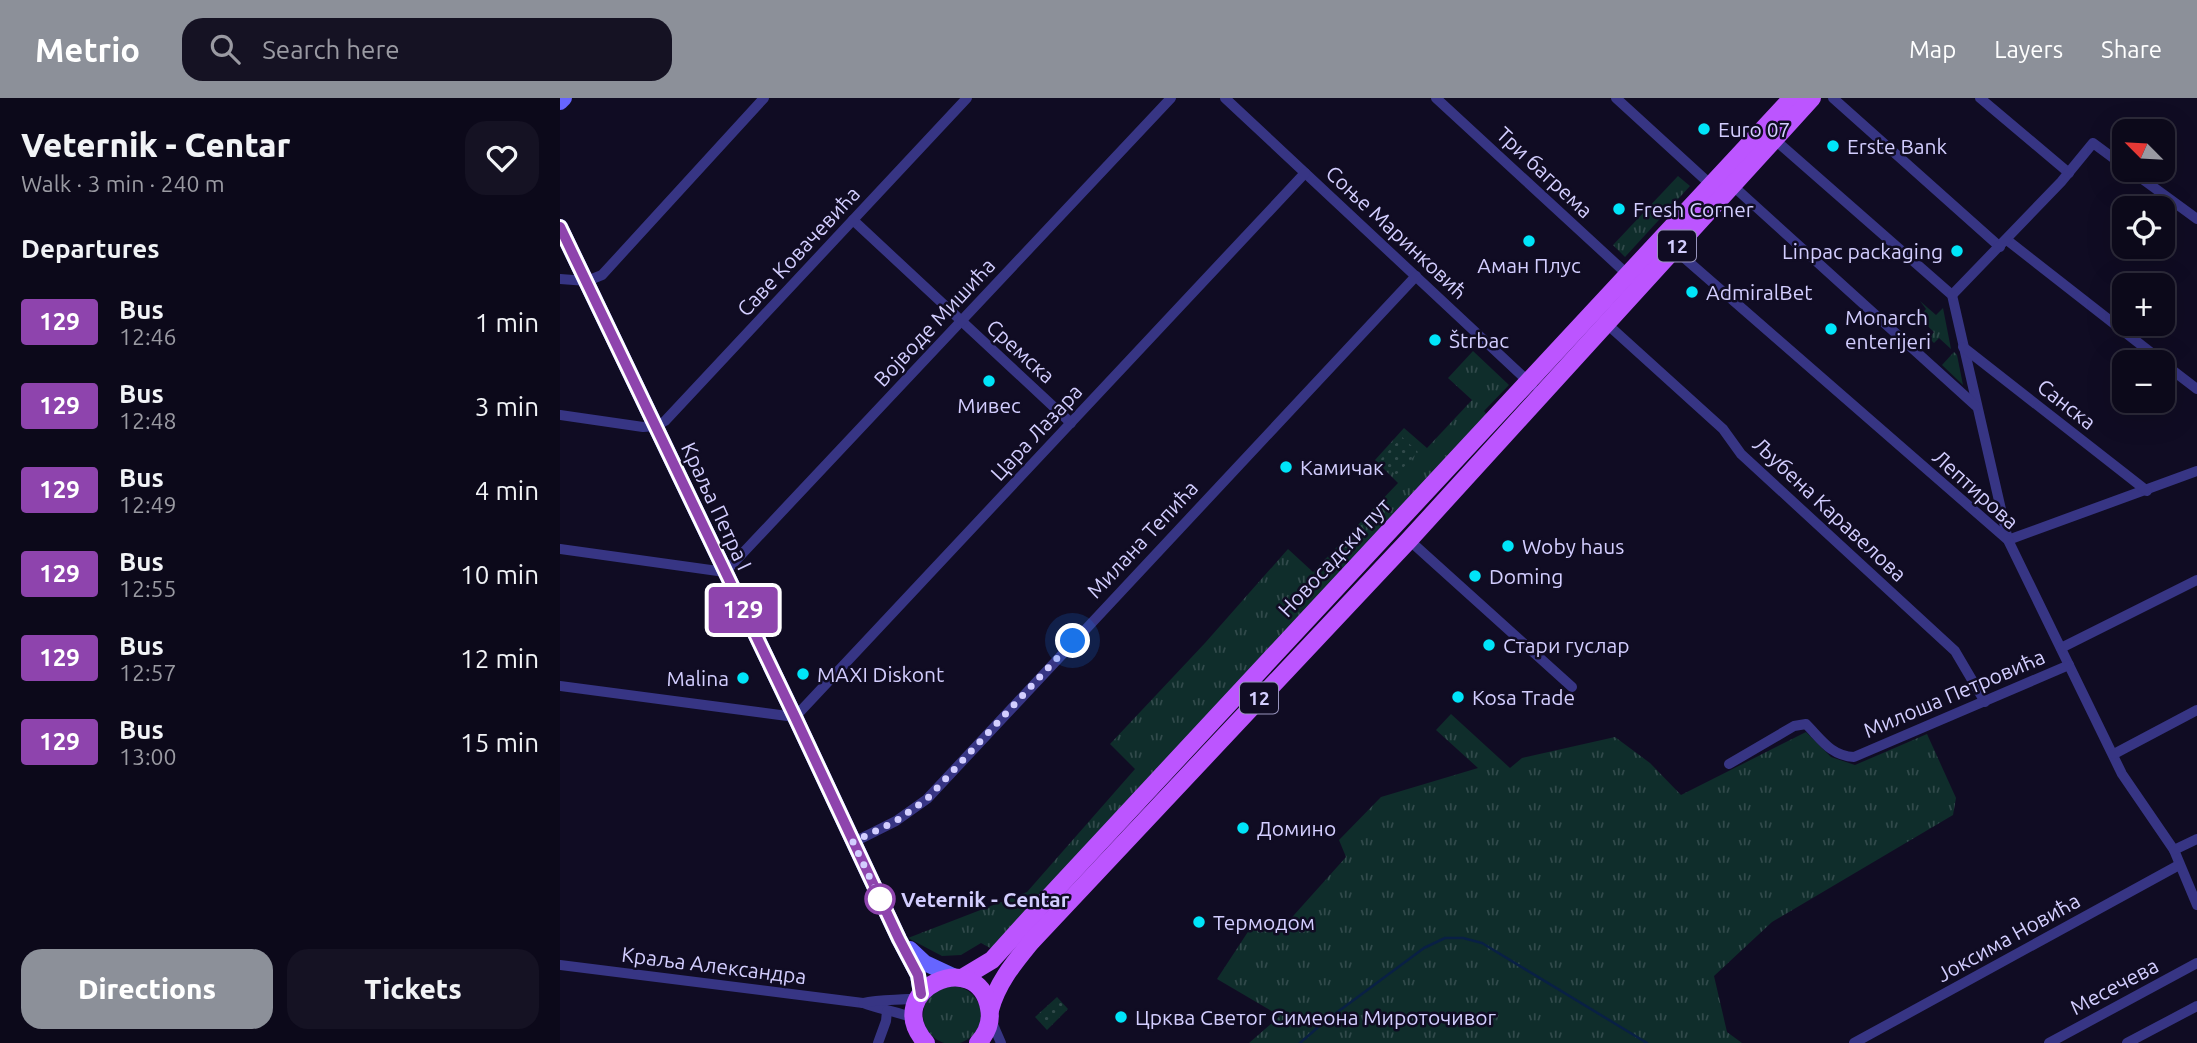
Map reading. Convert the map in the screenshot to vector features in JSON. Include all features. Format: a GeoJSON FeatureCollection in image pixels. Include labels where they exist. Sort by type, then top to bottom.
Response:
{"type":"FeatureCollection","features":[{"type":"Feature","properties":{"kind":"main road","name":"Новосадски пут"},"geometry":{"type":"LineString","coordinates":[[958,978],[986,965],[1002,951],[1049,897],[1792,98]]}},
{"type":"Feature","properties":{"kind":"main road","name":"Новосадски пут"},"geometry":{"type":"LineString","coordinates":[[990,1014],[993,996],[1031,942],[1409,540],[1812,98]]}},
{"type":"Feature","properties":{"kind":"main road","name":"12"},"geometry":{"type":"LineString","coordinates":[[920,996],[936,981],[958,978]]}},
{"type":"Feature","properties":{"kind":"main road"},"geometry":{"type":"LineString","coordinates":[[958,978],[983,992],[990,1014]]}},
{"type":"Feature","properties":{"kind":"main road"},"geometry":{"type":"LineString","coordinates":[[920,996],[915,1008],[913,1029],[926,1043]]}},
{"type":"Feature","properties":{"kind":"main road","name":"12"},"geometry":{"type":"LineString","coordinates":[[978,1043],[987,1030],[990,1014]]}},
{"type":"Feature","properties":{"kind":"street"},"geometry":{"type":"LineString","coordinates":[[560,279],[587,281],[602,275],[764,98]]}},
{"type":"Feature","properties":{"kind":"street","name":"Саве Ковачевића"},"geometry":{"type":"LineString","coordinates":[[656,426],[666,421],[967,98]]}},
{"type":"Feature","properties":{"kind":"street","name":"Војводе Мишића"},"geometry":{"type":"LineString","coordinates":[[725,572],[1171,98]]}},
{"type":"Feature","properties":{"kind":"street","name":"Соње Маринковић"},"geometry":{"type":"LineString","coordinates":[[1225,98],[1542,394]]}},
{"type":"Feature","properties":{"kind":"street","name":"Три багрема"},"geometry":{"type":"LineString","coordinates":[[1436,98],[1627,274]]}},
{"type":"Feature","properties":{"kind":"street"},"geometry":{"type":"LineString","coordinates":[[1616,98],[1710,184]]}},
{"type":"Feature","properties":{"kind":"street"},"geometry":{"type":"LineString","coordinates":[[1833,98],[2003,243],[2147,350]]}},
{"type":"Feature","properties":{"kind":"street"},"geometry":{"type":"LineString","coordinates":[[1980,98],[2069,173]]}},
{"type":"Feature","properties":{"kind":"street"},"geometry":{"type":"LineString","coordinates":[[1774,139],[1952,295],[2008,540],[2197,471]]}},
{"type":"Feature","properties":{"kind":"street"},"geometry":{"type":"LineString","coordinates":[[1952,295],[2069,173],[2093,142],[2112,157]]}},
{"type":"Feature","properties":{"kind":"street","name":"Цара Лазара"},"geometry":{"type":"LineString","coordinates":[[795,717],[1305,173]]}},
{"type":"Feature","properties":{"kind":"street"},"geometry":{"type":"LineString","coordinates":[[2146,182],[2197,219]]}},
{"type":"Feature","properties":{"kind":"street"},"geometry":{"type":"LineString","coordinates":[[1732,185],[1976,406]]}},
{"type":"Feature","properties":{"kind":"street","name":"Сремска"},"geometry":{"type":"LineString","coordinates":[[853,220],[1071,423]]}},
{"type":"Feature","properties":{"kind":"street","name":"Краља Петра I"},"geometry":{"type":"LineString","coordinates":[[560,227],[918,975],[920,996]]}},
{"type":"Feature","properties":{"kind":"street","name":"Лептирова"},"geometry":{"type":"LineString","coordinates":[[1674,249],[2008,540],[2122,774],[2174,850],[2197,905]]}},
{"type":"Feature","properties":{"kind":"street","name":"Милана Тепића"},"geometry":{"type":"LineString","coordinates":[[853,842],[896,821],[927,799],[1416,276]]}},
{"type":"Feature","properties":{"kind":"street","name":"Љубена Каравелова"},"geometry":{"type":"LineString","coordinates":[[1607,324],[1723,429],[1741,454],[1955,651],[1985,702]]}},
{"type":"Feature","properties":{"kind":"street","name":"Санска"},"geometry":{"type":"LineString","coordinates":[[1963,347],[2147,491]]}},
{"type":"Feature","properties":{"kind":"street"},"geometry":{"type":"LineString","coordinates":[[2175,372],[2197,389]]}},
{"type":"Feature","properties":{"kind":"street"},"geometry":{"type":"LineString","coordinates":[[560,415],[643,427],[656,426]]}},
{"type":"Feature","properties":{"kind":"street","name":"Новосадски пут"},"geometry":{"type":"LineString","coordinates":[[1409,540],[1572,687]]}},
{"type":"Feature","properties":{"kind":"street"},"geometry":{"type":"LineString","coordinates":[[560,549],[725,572]]}},
{"type":"Feature","properties":{"kind":"street"},"geometry":{"type":"LineString","coordinates":[[2061,648],[2197,580]]}},
{"type":"Feature","properties":{"kind":"street","name":"Милоша Петровића"},"geometry":{"type":"LineString","coordinates":[[1729,764],[1794,726],[1806,724],[1835,752],[1854,757],[2069,665]]}},
{"type":"Feature","properties":{"kind":"street"},"geometry":{"type":"LineString","coordinates":[[560,686],[795,717]]}},
{"type":"Feature","properties":{"kind":"street"},"geometry":{"type":"LineString","coordinates":[[2114,754],[2197,710]]}},
{"type":"Feature","properties":{"kind":"street"},"geometry":{"type":"LineString","coordinates":[[2174,850],[2197,839]]}},
{"type":"Feature","properties":{"kind":"street","name":"Јоксима Новића"},"geometry":{"type":"LineString","coordinates":[[1854,1043],[2179,865]]}},
{"type":"Feature","properties":{"kind":"street"},"geometry":{"type":"LineString","coordinates":[[899,939],[925,963],[958,978]]}},
{"type":"Feature","properties":{"kind":"street","name":"Месечева"},"geometry":{"type":"LineString","coordinates":[[2049,1043],[2197,963]]}},
{"type":"Feature","properties":{"kind":"street","name":"Краља Александра"},"geometry":{"type":"LineString","coordinates":[[560,965],[863,1003]]}},
{"type":"Feature","properties":{"kind":"street"},"geometry":{"type":"LineString","coordinates":[[863,1003],[875,999],[902,1001],[920,996]]}},
{"type":"Feature","properties":{"kind":"street"},"geometry":{"type":"LineString","coordinates":[[863,1003],[887,1011],[900,1012],[913,1029]]}},
{"type":"Feature","properties":{"kind":"street"},"geometry":{"type":"LineString","coordinates":[[2127,1043],[2197,1006]]}},
{"type":"Feature","properties":{"kind":"street"},"geometry":{"type":"LineString","coordinates":[[878,1043],[887,1011]]}},
{"type":"Feature","properties":{"kind":"street"},"geometry":{"type":"LineString","coordinates":[[990,1014],[1002,1043]]}},
{"type":"Feature","properties":{"kind":"green space"},"geometry":{"type":"Polygon","coordinates":[[[1678,176],[1690,186],[1625,257],[1613,245],[1678,176]]]}},
{"type":"Feature","properties":{"kind":"green space"},"geometry":{"type":"Polygon","coordinates":[[[1920,301],[1936,315],[1943,308],[1951,349],[1939,338],[1934,343],[1929,338],[1934,332],[1919,318],[1926,309],[1920,301]]]}},
{"type":"Feature","properties":{"kind":"green space"},"geometry":{"type":"Polygon","coordinates":[[[1473,351],[1509,385],[1484,411],[1487,415],[992,949],[981,943],[961,955],[942,956],[908,938],[1027,892],[1135,769],[1110,744],[1288,549],[1313,572],[1398,483],[1375,460],[1404,428],[1427,448],[1472,400],[1448,378],[1473,351]]]}},
{"type":"Feature","properties":{"kind":"green space"},"geometry":{"type":"Polygon","coordinates":[[[1954,352],[1957,355],[1963,385],[1942,365],[1954,352]]]}},
{"type":"Feature","properties":{"kind":"green space"},"geometry":{"type":"Polygon","coordinates":[[[1402,437],[1418,452],[1396,475],[1380,460],[1402,437]]]}},
{"type":"Feature","properties":{"kind":"green space"},"geometry":{"type":"Polygon","coordinates":[[[1451,714],[1510,768],[1522,758],[1615,737],[1650,763],[1681,795],[1806,732],[1831,757],[1855,765],[1927,734],[1956,798],[1953,815],[1772,922],[1714,976],[1727,1032],[1742,1043],[1249,1043],[1280,1016],[1217,979],[1257,918],[1277,934],[1346,857],[1339,840],[1381,797],[1478,768],[1436,730],[1451,714]]]}},
{"type":"Feature","properties":{"kind":"green space"},"geometry":{"type":"Polygon","coordinates":[[[946,986],[958,986],[973,994],[981,1009],[981,1021],[973,1036],[958,1044],[946,1044],[931,1036],[923,1021],[923,1009],[931,994],[946,986]]]}},
{"type":"Feature","properties":{"kind":"green space"},"geometry":{"type":"Polygon","coordinates":[[[1057,997],[1068,1009],[1047,1030],[1035,1017],[1057,997]]]}},
{"type":"Feature","properties":{"kind":"waterway"},"geometry":{"type":"LineString","coordinates":[[1300,1043],[1424,948],[1445,938],[1463,938],[1482,943],[1647,1043]]}},
{"type":"Feature","properties":{"kind":"bus line","name":"129"},"geometry":{"type":"LineString","coordinates":[[560,227],[918,975],[921,994]]}},
{"type":"Feature","properties":{"kind":"place","name":"Euro 07"},"geometry":{"type":"Point","coordinates":[1704,129]}},
{"type":"Feature","properties":{"kind":"place","name":"Erste Bank"},"geometry":{"type":"Point","coordinates":[1833,146]}},
{"type":"Feature","properties":{"kind":"place","name":"Fresh Corner"},"geometry":{"type":"Point","coordinates":[1619,209]}},
{"type":"Feature","properties":{"kind":"place","name":"Аман Плус"},"geometry":{"type":"Point","coordinates":[1529,241]}},
{"type":"Feature","properties":{"kind":"place","name":"Linpac packaging"},"geometry":{"type":"Point","coordinates":[1957,251]}},
{"type":"Feature","properties":{"kind":"place","name":"AdmiralBet"},"geometry":{"type":"Point","coordinates":[1692,292]}},
{"type":"Feature","properties":{"kind":"place","name":"Monarch enterijeri"},"geometry":{"type":"Point","coordinates":[1831,329]}},
{"type":"Feature","properties":{"kind":"place","name":"Štrbac"},"geometry":{"type":"Point","coordinates":[1435,340]}},
{"type":"Feature","properties":{"kind":"place","name":"Мивес"},"geometry":{"type":"Point","coordinates":[989,381]}},
{"type":"Feature","properties":{"kind":"place","name":"Камичак"},"geometry":{"type":"Point","coordinates":[1286,467]}},
{"type":"Feature","properties":{"kind":"place","name":"Woby haus"},"geometry":{"type":"Point","coordinates":[1508,546]}},
{"type":"Feature","properties":{"kind":"place","name":"Doming"},"geometry":{"type":"Point","coordinates":[1475,576]}},
{"type":"Feature","properties":{"kind":"place","name":"Стари гуслар"},"geometry":{"type":"Point","coordinates":[1489,645]}},
{"type":"Feature","properties":{"kind":"place","name":"MAXI Diskont"},"geometry":{"type":"Point","coordinates":[803,674]}},
{"type":"Feature","properties":{"kind":"place","name":"Malina"},"geometry":{"type":"Point","coordinates":[743,678]}},
{"type":"Feature","properties":{"kind":"place","name":"Kosa Trade"},"geometry":{"type":"Point","coordinates":[1458,697]}},
{"type":"Feature","properties":{"kind":"place","name":"Домино"},"geometry":{"type":"Point","coordinates":[1243,828]}},
{"type":"Feature","properties":{"kind":"place","name":"Veternik - Centar"},"geometry":{"type":"Point","coordinates":[880,899]}},
{"type":"Feature","properties":{"kind":"place","name":"Термодом"},"geometry":{"type":"Point","coordinates":[1199,922]}},
{"type":"Feature","properties":{"kind":"place","name":"Црква Светог Симеона Мироточивог"},"geometry":{"type":"Point","coordinates":[1121,1017]}},
{"type":"Feature","properties":{"kind":"route"},"geometry":{"type":"LineString","coordinates":[[880,899],[853,842],[896,821],[927,799],[1073,641]]}}]}
